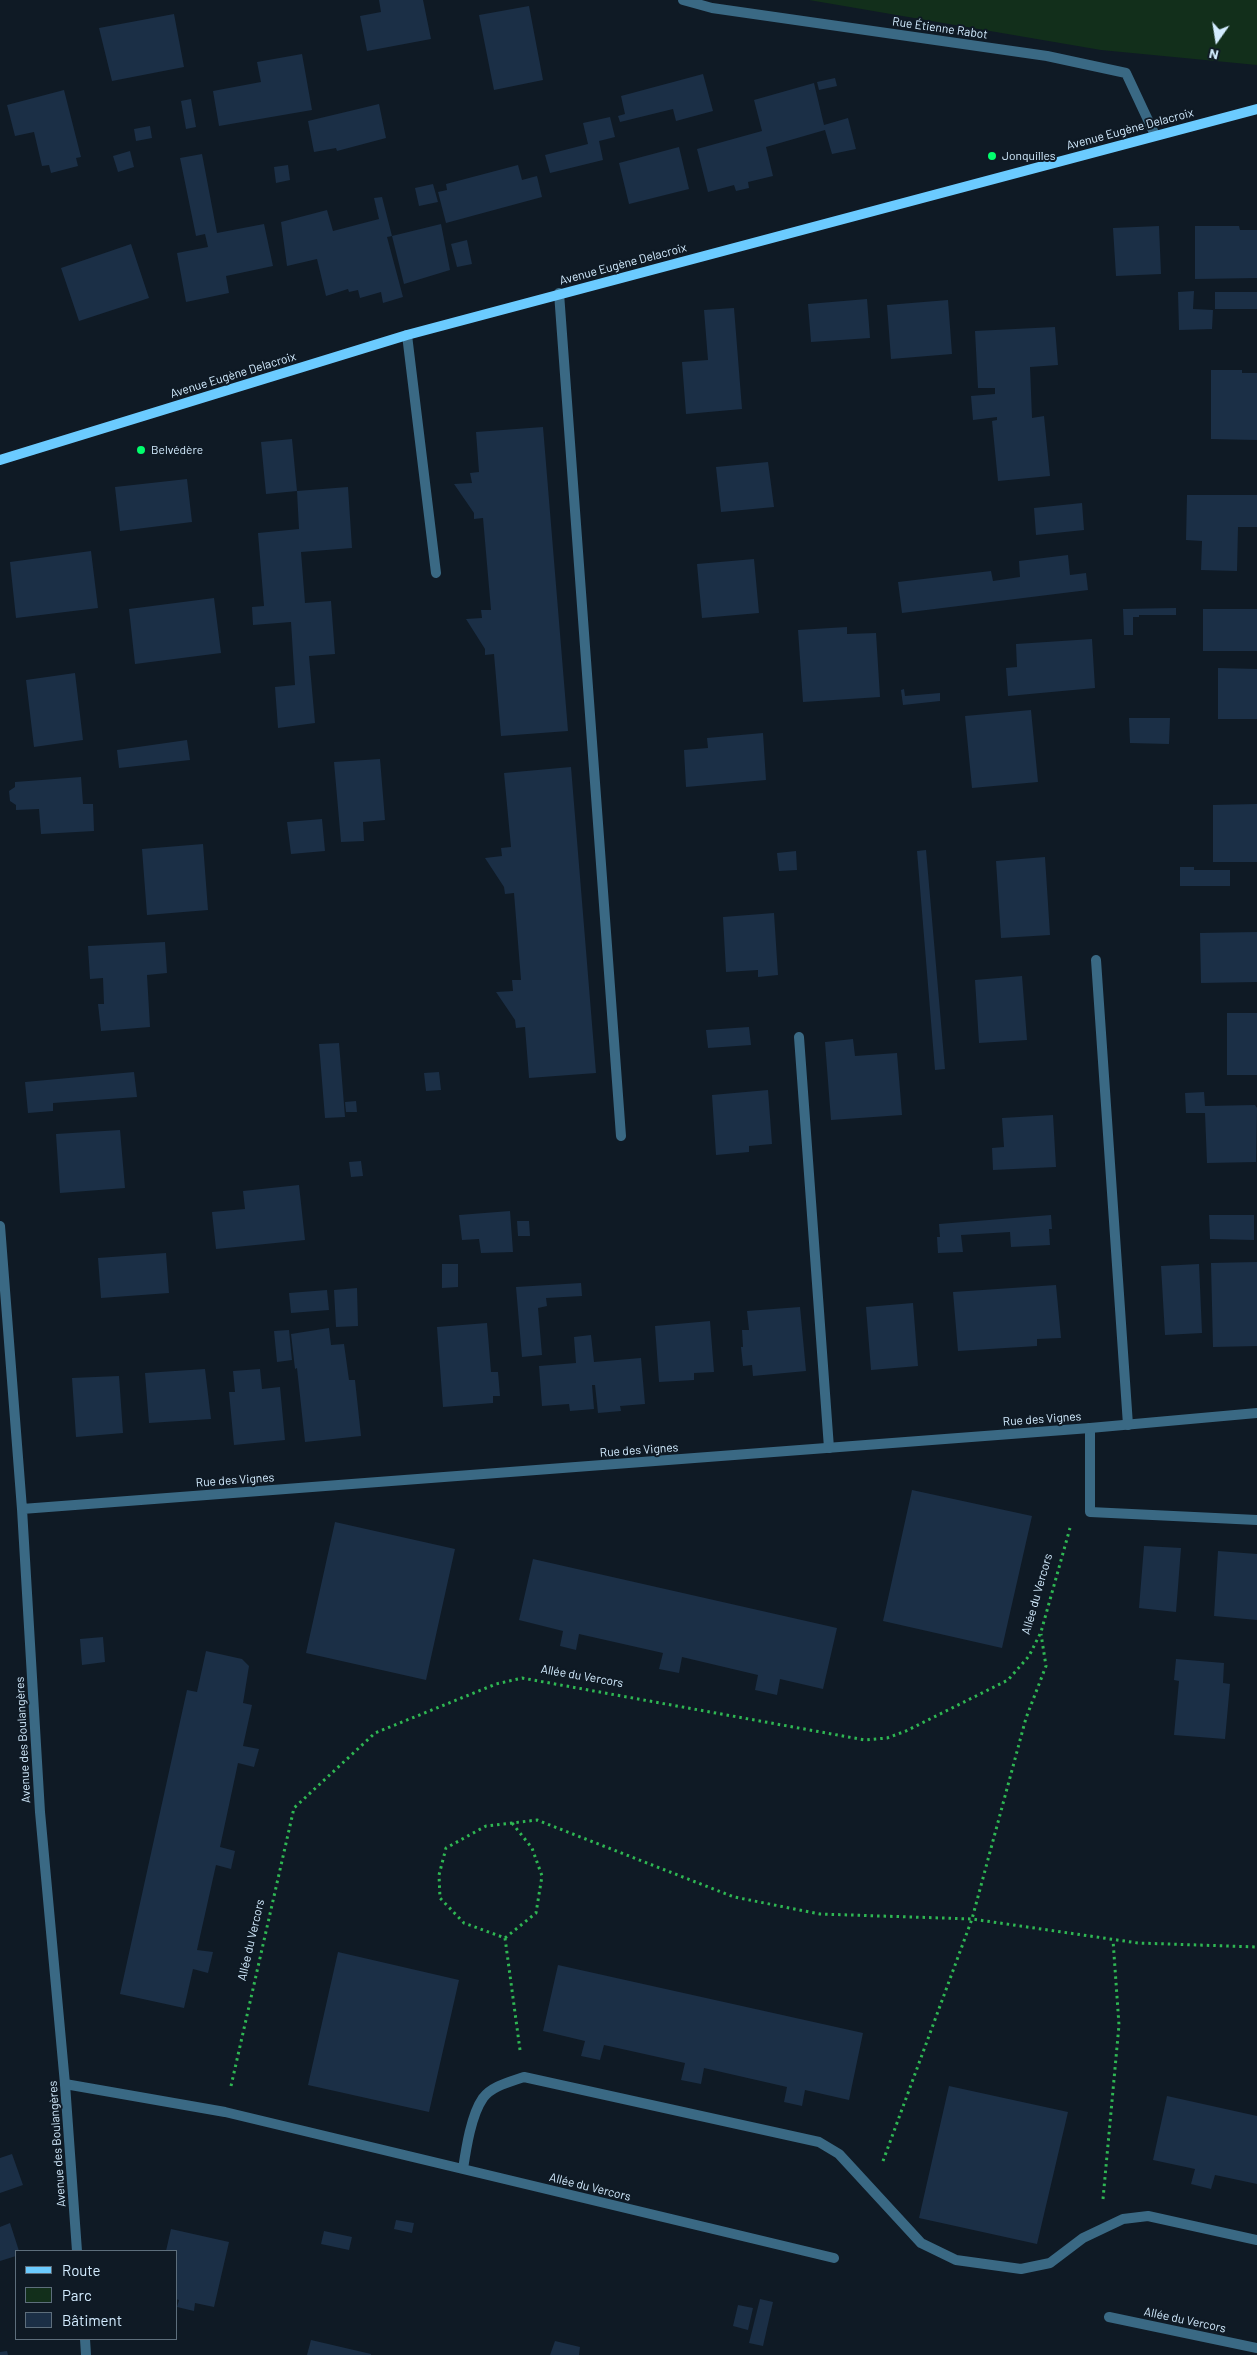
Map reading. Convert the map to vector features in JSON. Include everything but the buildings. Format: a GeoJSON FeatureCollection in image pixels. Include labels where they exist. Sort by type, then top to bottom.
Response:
{"type":"FeatureCollection","features":[{"type":"Feature","properties":{"kind":"main road","name":"Avenue Eugène Delacroix"},"geometry":{"type":"LineString","coordinates":[[0,460],[406,335],[1257,109]]}},
{"type":"Feature","properties":{"kind":"street","name":"Rue Étienne Rabot"},"geometry":{"type":"LineString","coordinates":[[683,0],[722,10],[1047,56],[1126,72],[1155,135]]}},
{"type":"Feature","properties":{"kind":"street"},"geometry":{"type":"LineString","coordinates":[[560,293],[621,1136]]}},
{"type":"Feature","properties":{"kind":"street"},"geometry":{"type":"LineString","coordinates":[[406,335],[436,573]]}},
{"type":"Feature","properties":{"kind":"street"},"geometry":{"type":"LineString","coordinates":[[1096,960],[1128,1425]]}},
{"type":"Feature","properties":{"kind":"street"},"geometry":{"type":"LineString","coordinates":[[799,1037],[829,1448]]}},
{"type":"Feature","properties":{"kind":"street","name":"Avenue des Boulangères"},"geometry":{"type":"LineString","coordinates":[[0,1226],[22,1509],[40,1812],[65,2084],[77,2250]]}},
{"type":"Feature","properties":{"kind":"street","name":"Rue des Vignes"},"geometry":{"type":"LineString","coordinates":[[22,1509],[1090,1428],[1257,1413]]}},
{"type":"Feature","properties":{"kind":"street"},"geometry":{"type":"LineString","coordinates":[[1090,1428],[1090,1512],[1257,1520]]}},
{"type":"Feature","properties":{"kind":"street"},"geometry":{"type":"LineString","coordinates":[[463,2169],[469,2135],[483,2098],[499,2085],[524,2077],[819,2142],[839,2154],[921,2243],[956,2260],[1021,2269],[1050,2263],[1082,2238],[1123,2219],[1148,2216],[1257,2240]]}},
{"type":"Feature","properties":{"kind":"street","name":"Allée du Vercors"},"geometry":{"type":"LineString","coordinates":[[65,2084],[224,2112],[834,2258]]}},
{"type":"Feature","properties":{"kind":"street","name":"Allée du Vercors"},"geometry":{"type":"LineString","coordinates":[[1109,2317],[1257,2348]]}},
{"type":"Feature","properties":{"kind":"street"},"geometry":{"type":"LineString","coordinates":[[85,2340],[86,2355]]}},
{"type":"Feature","properties":{"kind":"path","name":"Allée du Vercors"},"geometry":{"type":"LineString","coordinates":[[224,2112],[294,1808],[375,1733],[496,1684],[522,1678],[865,1740],[887,1738],[906,1731],[1008,1680],[1029,1656],[1041,1632],[1068,1530],[1090,1512]]}},
{"type":"Feature","properties":{"kind":"path"},"geometry":{"type":"LineString","coordinates":[[872,2190],[972,1918],[1026,1718],[1046,1666],[1041,1632]]}},
{"type":"Feature","properties":{"kind":"path"},"geometry":{"type":"LineString","coordinates":[[505,1938],[464,1923],[440,1898],[439,1875],[446,1848],[486,1826],[537,1820],[734,1897],[820,1914],[972,1918],[1138,1943],[1257,1947]]}},
{"type":"Feature","properties":{"kind":"path"},"geometry":{"type":"LineString","coordinates":[[505,1938],[536,1913],[542,1876],[532,1848],[512,1823]]}},
{"type":"Feature","properties":{"kind":"path"},"geometry":{"type":"LineString","coordinates":[[505,1938],[524,2077]]}},
{"type":"Feature","properties":{"kind":"path"},"geometry":{"type":"LineString","coordinates":[[1100,2230],[1119,2025],[1112,1940]]}},
{"type":"Feature","properties":{"kind":"green space"},"geometry":{"type":"Polygon","coordinates":[[[809,0],[1257,0],[1257,65],[1101,50],[809,0]]]}},
{"type":"Feature","properties":{"kind":"place","name":"Jonquilles"},"geometry":{"type":"Point","coordinates":[992,156]}},
{"type":"Feature","properties":{"kind":"place","name":"Belvédère"},"geometry":{"type":"Point","coordinates":[141,450]}}]}
